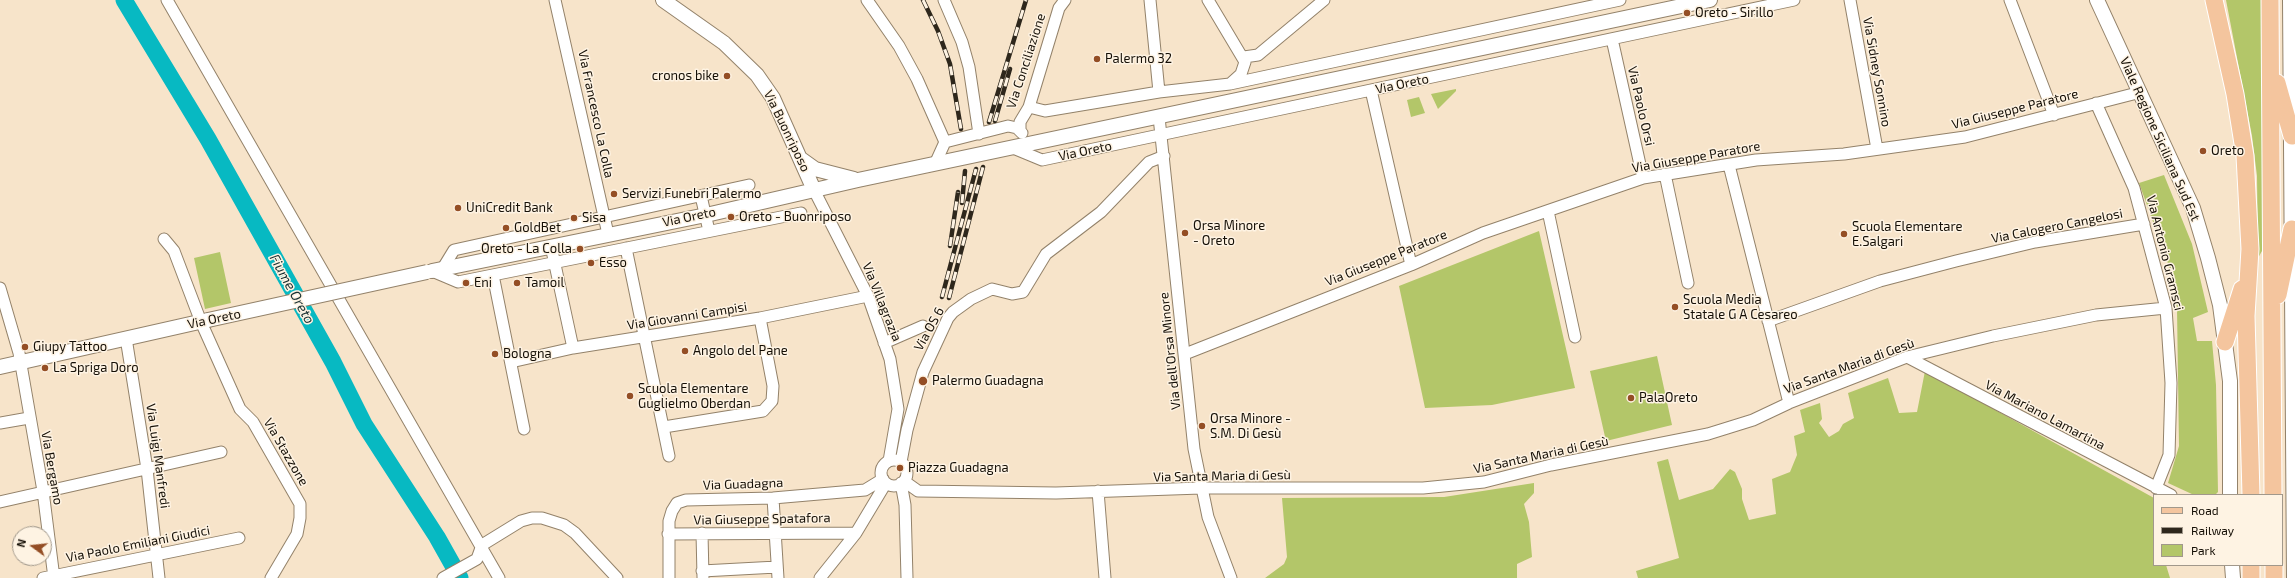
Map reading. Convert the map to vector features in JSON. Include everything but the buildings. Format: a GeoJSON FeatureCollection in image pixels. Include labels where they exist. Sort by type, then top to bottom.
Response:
{"type":"FeatureCollection","features":[{"type":"Feature","properties":{"kind":"main road"},"geometry":{"type":"LineString","coordinates":[[2214,0],[2235,94],[2246,156],[2250,249],[2246,316],[2251,494]]}},
{"type":"Feature","properties":{"kind":"main road"},"geometry":{"type":"LineString","coordinates":[[2270,0],[2273,494]]}},
{"type":"Feature","properties":{"kind":"main road"},"geometry":{"type":"LineString","coordinates":[[2270,40],[2279,97],[2292,136]]}},
{"type":"Feature","properties":{"kind":"main road"},"geometry":{"type":"LineString","coordinates":[[2272,328],[2292,229]]}},
{"type":"Feature","properties":{"kind":"main road"},"geometry":{"type":"LineString","coordinates":[[2225,342],[2241,291],[2250,249]]}},
{"type":"Feature","properties":{"kind":"main road"},"geometry":{"type":"LineString","coordinates":[[2251,566],[2251,578]]}},
{"type":"Feature","properties":{"kind":"main road"},"geometry":{"type":"LineString","coordinates":[[2274,566],[2274,578]]}},
{"type":"Feature","properties":{"kind":"street"},"geometry":{"type":"LineString","coordinates":[[167,0],[482,545],[499,578]]}},
{"type":"Feature","properties":{"kind":"street","name":"Via Francesco La Colla"},"geometry":{"type":"LineString","coordinates":[[555,0],[608,234]]}},
{"type":"Feature","properties":{"kind":"street","name":"Via Buonriposo"},"geometry":{"type":"LineString","coordinates":[[663,0],[724,44],[757,75],[773,98],[802,159],[814,190]]}},
{"type":"Feature","properties":{"kind":"street"},"geometry":{"type":"LineString","coordinates":[[867,0],[902,53],[917,79],[945,142],[935,164]]}},
{"type":"Feature","properties":{"kind":"street"},"geometry":{"type":"LineString","coordinates":[[944,0],[962,42],[970,67],[979,134]]}},
{"type":"Feature","properties":{"kind":"street"},"geometry":{"type":"LineString","coordinates":[[1150,0],[1159,92]]}},
{"type":"Feature","properties":{"kind":"street"},"geometry":{"type":"LineString","coordinates":[[1208,0],[1244,58],[1244,68],[1241,74],[1230,84]]}},
{"type":"Feature","properties":{"kind":"street"},"geometry":{"type":"LineString","coordinates":[[1244,58],[1258,55],[1324,0]]}},
{"type":"Feature","properties":{"kind":"street"},"geometry":{"type":"LineString","coordinates":[[1029,107],[1045,111],[1159,92],[1230,84],[1620,0]]}},
{"type":"Feature","properties":{"kind":"street","name":"Via Oreto"},"geometry":{"type":"LineString","coordinates":[[0,367],[434,270],[706,214],[858,180],[1710,0]]}},
{"type":"Feature","properties":{"kind":"street","name":"Via Oreto"},"geometry":{"type":"LineString","coordinates":[[1013,148],[1042,160],[1794,0]]}},
{"type":"Feature","properties":{"kind":"street","name":"Via Sidney Sonnino"},"geometry":{"type":"LineString","coordinates":[[1850,0],[1877,149]]}},
{"type":"Feature","properties":{"kind":"street"},"geometry":{"type":"LineString","coordinates":[[2010,0],[2054,115]]}},
{"type":"Feature","properties":{"kind":"street","name":"Viale Regione Siciliana Sud Est"},"geometry":{"type":"LineString","coordinates":[[2097,0],[2141,92],[2193,208],[2220,305],[2230,381],[2230,494]]}},
{"type":"Feature","properties":{"kind":"street"},"geometry":{"type":"LineString","coordinates":[[2290,0],[2292,229],[2294,273],[2294,578]]}},
{"type":"Feature","properties":{"kind":"street","name":"Via Conciliazione"},"geometry":{"type":"LineString","coordinates":[[1020,131],[1020,122],[1029,107],[1062,3]]}},
{"type":"Feature","properties":{"kind":"street","name":"Via Paolo Orsi"},"geometry":{"type":"LineString","coordinates":[[1612,39],[1643,178]]}},
{"type":"Feature","properties":{"kind":"street"},"geometry":{"type":"LineString","coordinates":[[1371,90],[1411,265]]}},
{"type":"Feature","properties":{"kind":"street","name":"Via Giuseppe Paratore"},"geometry":{"type":"LineString","coordinates":[[1185,354],[1411,265],[1484,233],[1643,178],[1728,165],[1801,156],[1844,154],[1965,138],[2141,92]]}},
{"type":"Feature","properties":{"kind":"street","name":"Via Antonio Gramsci"},"geometry":{"type":"LineString","coordinates":[[2096,103],[2134,188],[2166,308],[2171,383],[2169,455],[2156,488]]}},
{"type":"Feature","properties":{"kind":"street","name":"Via dell'Orsa Minore"},"geometry":{"type":"LineString","coordinates":[[1159,117],[1194,449],[1208,516],[1231,578]]}},
{"type":"Feature","properties":{"kind":"street"},"geometry":{"type":"LineString","coordinates":[[945,142],[1008,126],[1020,131],[1036,143]]}},
{"type":"Feature","properties":{"kind":"street","name":"Via OS 6"},"geometry":{"type":"LineString","coordinates":[[901,462],[907,430],[923,372],[948,318],[953,312],[971,299],[992,289],[1012,294],[1023,292],[1046,254],[1101,212],[1149,162],[1164,156]]}},
{"type":"Feature","properties":{"kind":"street"},"geometry":{"type":"LineString","coordinates":[[802,159],[815,169],[858,180]]}},
{"type":"Feature","properties":{"kind":"street"},"geometry":{"type":"LineString","coordinates":[[1728,165],[1789,403]]}},
{"type":"Feature","properties":{"kind":"street"},"geometry":{"type":"LineString","coordinates":[[1665,174],[1688,283]]}},
{"type":"Feature","properties":{"kind":"street","name":"Via Oreto"},"geometry":{"type":"LineString","coordinates":[[434,270],[454,250],[605,218],[749,185]]}},
{"type":"Feature","properties":{"kind":"street","name":"Via Villagrazia"},"geometry":{"type":"LineString","coordinates":[[814,190],[868,296],[890,359],[898,409],[889,461]]}},
{"type":"Feature","properties":{"kind":"street"},"geometry":{"type":"LineString","coordinates":[[701,196],[709,231]]}},
{"type":"Feature","properties":{"kind":"street"},"geometry":{"type":"LineString","coordinates":[[1548,211],[1575,337]]}},
{"type":"Feature","properties":{"kind":"street","name":"Via Oreto"},"geometry":{"type":"LineString","coordinates":[[434,270],[458,282],[800,213]]}},
{"type":"Feature","properties":{"kind":"street","name":"Via Calogero Cangelosi"},"geometry":{"type":"LineString","coordinates":[[1768,321],[1880,281],[1956,261],[2035,242],[2144,224]]}},
{"type":"Feature","properties":{"kind":"street","name":"Via Stazzone"},"geometry":{"type":"LineString","coordinates":[[164,240],[174,251],[205,321],[240,408],[253,422],[300,504],[300,518],[297,534],[271,578]]}},
{"type":"Feature","properties":{"kind":"street"},"geometry":{"type":"LineString","coordinates":[[551,246],[573,348]]}},
{"type":"Feature","properties":{"kind":"street"},"geometry":{"type":"LineString","coordinates":[[626,248],[669,456]]}},
{"type":"Feature","properties":{"kind":"street"},"geometry":{"type":"LineString","coordinates":[[493,275],[524,429]]}},
{"type":"Feature","properties":{"kind":"street","name":"Via Bergamo"},"geometry":{"type":"LineString","coordinates":[[0,288],[19,353],[19,362],[43,491],[50,577]]}},
{"type":"Feature","properties":{"kind":"street","name":"Via Giovanni Campisi"},"geometry":{"type":"LineString","coordinates":[[511,362],[573,348],[644,338],[760,318],[868,296]]}},
{"type":"Feature","properties":{"kind":"street","name":"Via Santa Maria di Gesù"},"geometry":{"type":"LineString","coordinates":[[902,482],[918,491],[1056,493],[1201,488],[1423,488],[1484,482],[1551,465],[1708,434],[1753,420],[1789,403],[1907,357],[1993,336],[2096,315],[2166,308]]}},
{"type":"Feature","properties":{"kind":"street"},"geometry":{"type":"LineString","coordinates":[[664,428],[763,411],[772,401],[773,386],[760,318]]}},
{"type":"Feature","properties":{"kind":"street"},"geometry":{"type":"LineString","coordinates":[[884,343],[923,326]]}},
{"type":"Feature","properties":{"kind":"street","name":"Via Luigi Manfredi"},"geometry":{"type":"LineString","coordinates":[[126,338],[147,469],[159,578]]}},
{"type":"Feature","properties":{"kind":"street","name":"Via Mariano Lamartina"},"geometry":{"type":"LineString","coordinates":[[1907,357],[2169,494]]}},
{"type":"Feature","properties":{"kind":"street"},"geometry":{"type":"LineString","coordinates":[[0,423],[29,418]]}},
{"type":"Feature","properties":{"kind":"street"},"geometry":{"type":"LineString","coordinates":[[0,502],[43,491],[222,452]]}},
{"type":"Feature","properties":{"kind":"street"},"geometry":{"type":"LineString","coordinates":[[902,482],[893,486],[884,481],[881,471],[889,461],[893,460],[901,462],[906,473],[902,482],[905,504],[907,578]]}},
{"type":"Feature","properties":{"kind":"street"},"geometry":{"type":"LineString","coordinates":[[820,578],[856,532],[884,481]]}},
{"type":"Feature","properties":{"kind":"street","name":"Via Guadagna"},"geometry":{"type":"LineString","coordinates":[[669,578],[668,534],[672,511],[677,504],[686,500],[773,498],[865,490],[884,481]]}},
{"type":"Feature","properties":{"kind":"street"},"geometry":{"type":"LineString","coordinates":[[1098,491],[1105,578]]}},
{"type":"Feature","properties":{"kind":"street"},"geometry":{"type":"LineString","coordinates":[[702,534],[702,574],[777,572],[773,498]]}},
{"type":"Feature","properties":{"kind":"street"},"geometry":{"type":"LineString","coordinates":[[443,578],[477,559],[482,545],[521,522],[532,518],[555,521],[575,533],[617,578]]}},
{"type":"Feature","properties":{"kind":"street","name":"Via Giuseppe Spatafora"},"geometry":{"type":"LineString","coordinates":[[668,534],[856,532]]}},
{"type":"Feature","properties":{"kind":"street","name":"Via Paolo Emiliani Giudici"},"geometry":{"type":"LineString","coordinates":[[50,577],[239,538]]}},
{"type":"Feature","properties":{"kind":"street"},"geometry":{"type":"LineString","coordinates":[[2232,566],[2233,578]]}},
{"type":"Feature","properties":{"kind":"green space"},"geometry":{"type":"Polygon","coordinates":[[[2226,0],[2263,0],[2266,244],[2258,258],[2257,176],[2252,136],[2226,0]]]}},
{"type":"Feature","properties":{"kind":"green space"},"geometry":{"type":"Polygon","coordinates":[[[1456,89],[1456,91],[1438,109],[1431,94],[1456,89]]]}},
{"type":"Feature","properties":{"kind":"green space"},"geometry":{"type":"Polygon","coordinates":[[[1419,97],[1425,113],[1411,117],[1407,100],[1419,97]]]}},
{"type":"Feature","properties":{"kind":"green space"},"geometry":{"type":"Polygon","coordinates":[[[2164,175],[2192,244],[2208,312],[2193,318],[2197,341],[2212,341],[2216,385],[2218,492],[2216,494],[2192,494],[2168,483],[2179,446],[2177,308],[2170,269],[2139,183],[2164,175]]]}},
{"type":"Feature","properties":{"kind":"green space"},"geometry":{"type":"Polygon","coordinates":[[[1539,231],[1575,388],[1492,405],[1425,408],[1399,286],[1539,231]]]}},
{"type":"Feature","properties":{"kind":"green space"},"geometry":{"type":"Polygon","coordinates":[[[220,252],[231,303],[205,309],[194,258],[220,252]]]}},
{"type":"Feature","properties":{"kind":"green space","name":"PalaOreto"},"geometry":{"type":"Polygon","coordinates":[[[1657,356],[1672,425],[1606,441],[1590,371],[1657,356]]]}},
{"type":"Feature","properties":{"kind":"green space"},"geometry":{"type":"Polygon","coordinates":[[[1925,371],[2153,497],[2153,566],[2166,566],[2170,578],[1638,578],[1636,571],[1679,558],[1657,462],[1668,459],[1679,500],[1713,489],[1730,469],[1735,472],[1742,489],[1742,499],[1749,520],[1776,514],[1772,479],[1790,472],[1797,455],[1794,436],[1805,432],[1800,410],[1820,403],[1822,419],[1819,423],[1829,437],[1839,431],[1843,424],[1854,418],[1848,393],[1888,378],[1899,413],[1917,412],[1925,371]]]}},
{"type":"Feature","properties":{"kind":"green space"},"geometry":{"type":"Polygon","coordinates":[[[1534,483],[1534,493],[1524,504],[1529,522],[1532,557],[1517,564],[1517,578],[1265,578],[1284,564],[1287,557],[1282,498],[1444,497],[1534,483]]]}},
{"type":"Feature","properties":{"kind":"waterway","name":"Fiume Oreto"},"geometry":{"type":"LineString","coordinates":[[124,0],[208,139],[333,362],[364,424],[437,537],[460,578]]}},
{"type":"Feature","properties":{"kind":"railway"},"geometry":{"type":"LineString","coordinates":[[923,0],[938,31],[950,64],[961,129]]}},
{"type":"Feature","properties":{"kind":"railway"},"geometry":{"type":"LineString","coordinates":[[989,122],[1026,0]]}},
{"type":"Feature","properties":{"kind":"railway"},"geometry":{"type":"LineString","coordinates":[[995,121],[1010,69]]}},
{"type":"Feature","properties":{"kind":"railway"},"geometry":{"type":"LineString","coordinates":[[949,298],[983,167]]}},
{"type":"Feature","properties":{"kind":"railway"},"geometry":{"type":"LineString","coordinates":[[942,297],[976,169]]}},
{"type":"Feature","properties":{"kind":"railway"},"geometry":{"type":"LineString","coordinates":[[962,203],[965,171]]}},
{"type":"Feature","properties":{"kind":"railway"},"geometry":{"type":"LineString","coordinates":[[950,246],[958,192]]}},
{"type":"Feature","properties":{"kind":"place","name":"Oreto - Sirillo"},"geometry":{"type":"Point","coordinates":[1687,13]}},
{"type":"Feature","properties":{"kind":"place","name":"Palermo 32"},"geometry":{"type":"Point","coordinates":[1097,59]}},
{"type":"Feature","properties":{"kind":"place","name":"cronos bike"},"geometry":{"type":"Point","coordinates":[727,76]}},
{"type":"Feature","properties":{"kind":"place","name":"Oreto"},"geometry":{"type":"Point","coordinates":[2203,151]}},
{"type":"Feature","properties":{"kind":"place","name":"Servizi Funebri Palermo"},"geometry":{"type":"Point","coordinates":[614,194]}},
{"type":"Feature","properties":{"kind":"place","name":"UniCredit Bank"},"geometry":{"type":"Point","coordinates":[458,208]}},
{"type":"Feature","properties":{"kind":"place","name":"Oreto - Buonriposo"},"geometry":{"type":"Point","coordinates":[731,217]}},
{"type":"Feature","properties":{"kind":"place","name":"Sisa"},"geometry":{"type":"Point","coordinates":[574,218]}},
{"type":"Feature","properties":{"kind":"place","name":"GoldBet"},"geometry":{"type":"Point","coordinates":[506,228]}},
{"type":"Feature","properties":{"kind":"place","name":"Orsa Minore - Oreto"},"geometry":{"type":"Point","coordinates":[1185,233]}},
{"type":"Feature","properties":{"kind":"place","name":"Scuola Elementare E.Salgari"},"geometry":{"type":"Point","coordinates":[1844,234]}},
{"type":"Feature","properties":{"kind":"place","name":"Oreto - La Colla"},"geometry":{"type":"Point","coordinates":[580,249]}},
{"type":"Feature","properties":{"kind":"place","name":"Esso"},"geometry":{"type":"Point","coordinates":[591,263]}},
{"type":"Feature","properties":{"kind":"place","name":"Eni"},"geometry":{"type":"Point","coordinates":[466,283]}},
{"type":"Feature","properties":{"kind":"place","name":"Tamoil"},"geometry":{"type":"Point","coordinates":[517,283]}},
{"type":"Feature","properties":{"kind":"place","name":"Scuola Media Statale G A Cesareo"},"geometry":{"type":"Point","coordinates":[1675,307]}},
{"type":"Feature","properties":{"kind":"place","name":"Giupy Tattoo"},"geometry":{"type":"Point","coordinates":[25,347]}},
{"type":"Feature","properties":{"kind":"place","name":"Angolo del Pane"},"geometry":{"type":"Point","coordinates":[685,351]}},
{"type":"Feature","properties":{"kind":"place","name":"Bologna"},"geometry":{"type":"Point","coordinates":[495,354]}},
{"type":"Feature","properties":{"kind":"place","name":"La Spriga Doro"},"geometry":{"type":"Point","coordinates":[45,368]}},
{"type":"Feature","properties":{"kind":"place","name":"Palermo Guadagna"},"geometry":{"type":"Point","coordinates":[923,381]}},
{"type":"Feature","properties":{"kind":"place","name":"Scuola Elementare Guglielmo Oberdan"},"geometry":{"type":"Point","coordinates":[630,396]}},
{"type":"Feature","properties":{"kind":"place","name":"PalaOreto"},"geometry":{"type":"Point","coordinates":[1631,398]}},
{"type":"Feature","properties":{"kind":"place","name":"Orsa Minore - S.M. Di Gesù"},"geometry":{"type":"Point","coordinates":[1202,426]}},
{"type":"Feature","properties":{"kind":"place","name":"Piazza Guadagna"},"geometry":{"type":"Point","coordinates":[900,468]}}]}
